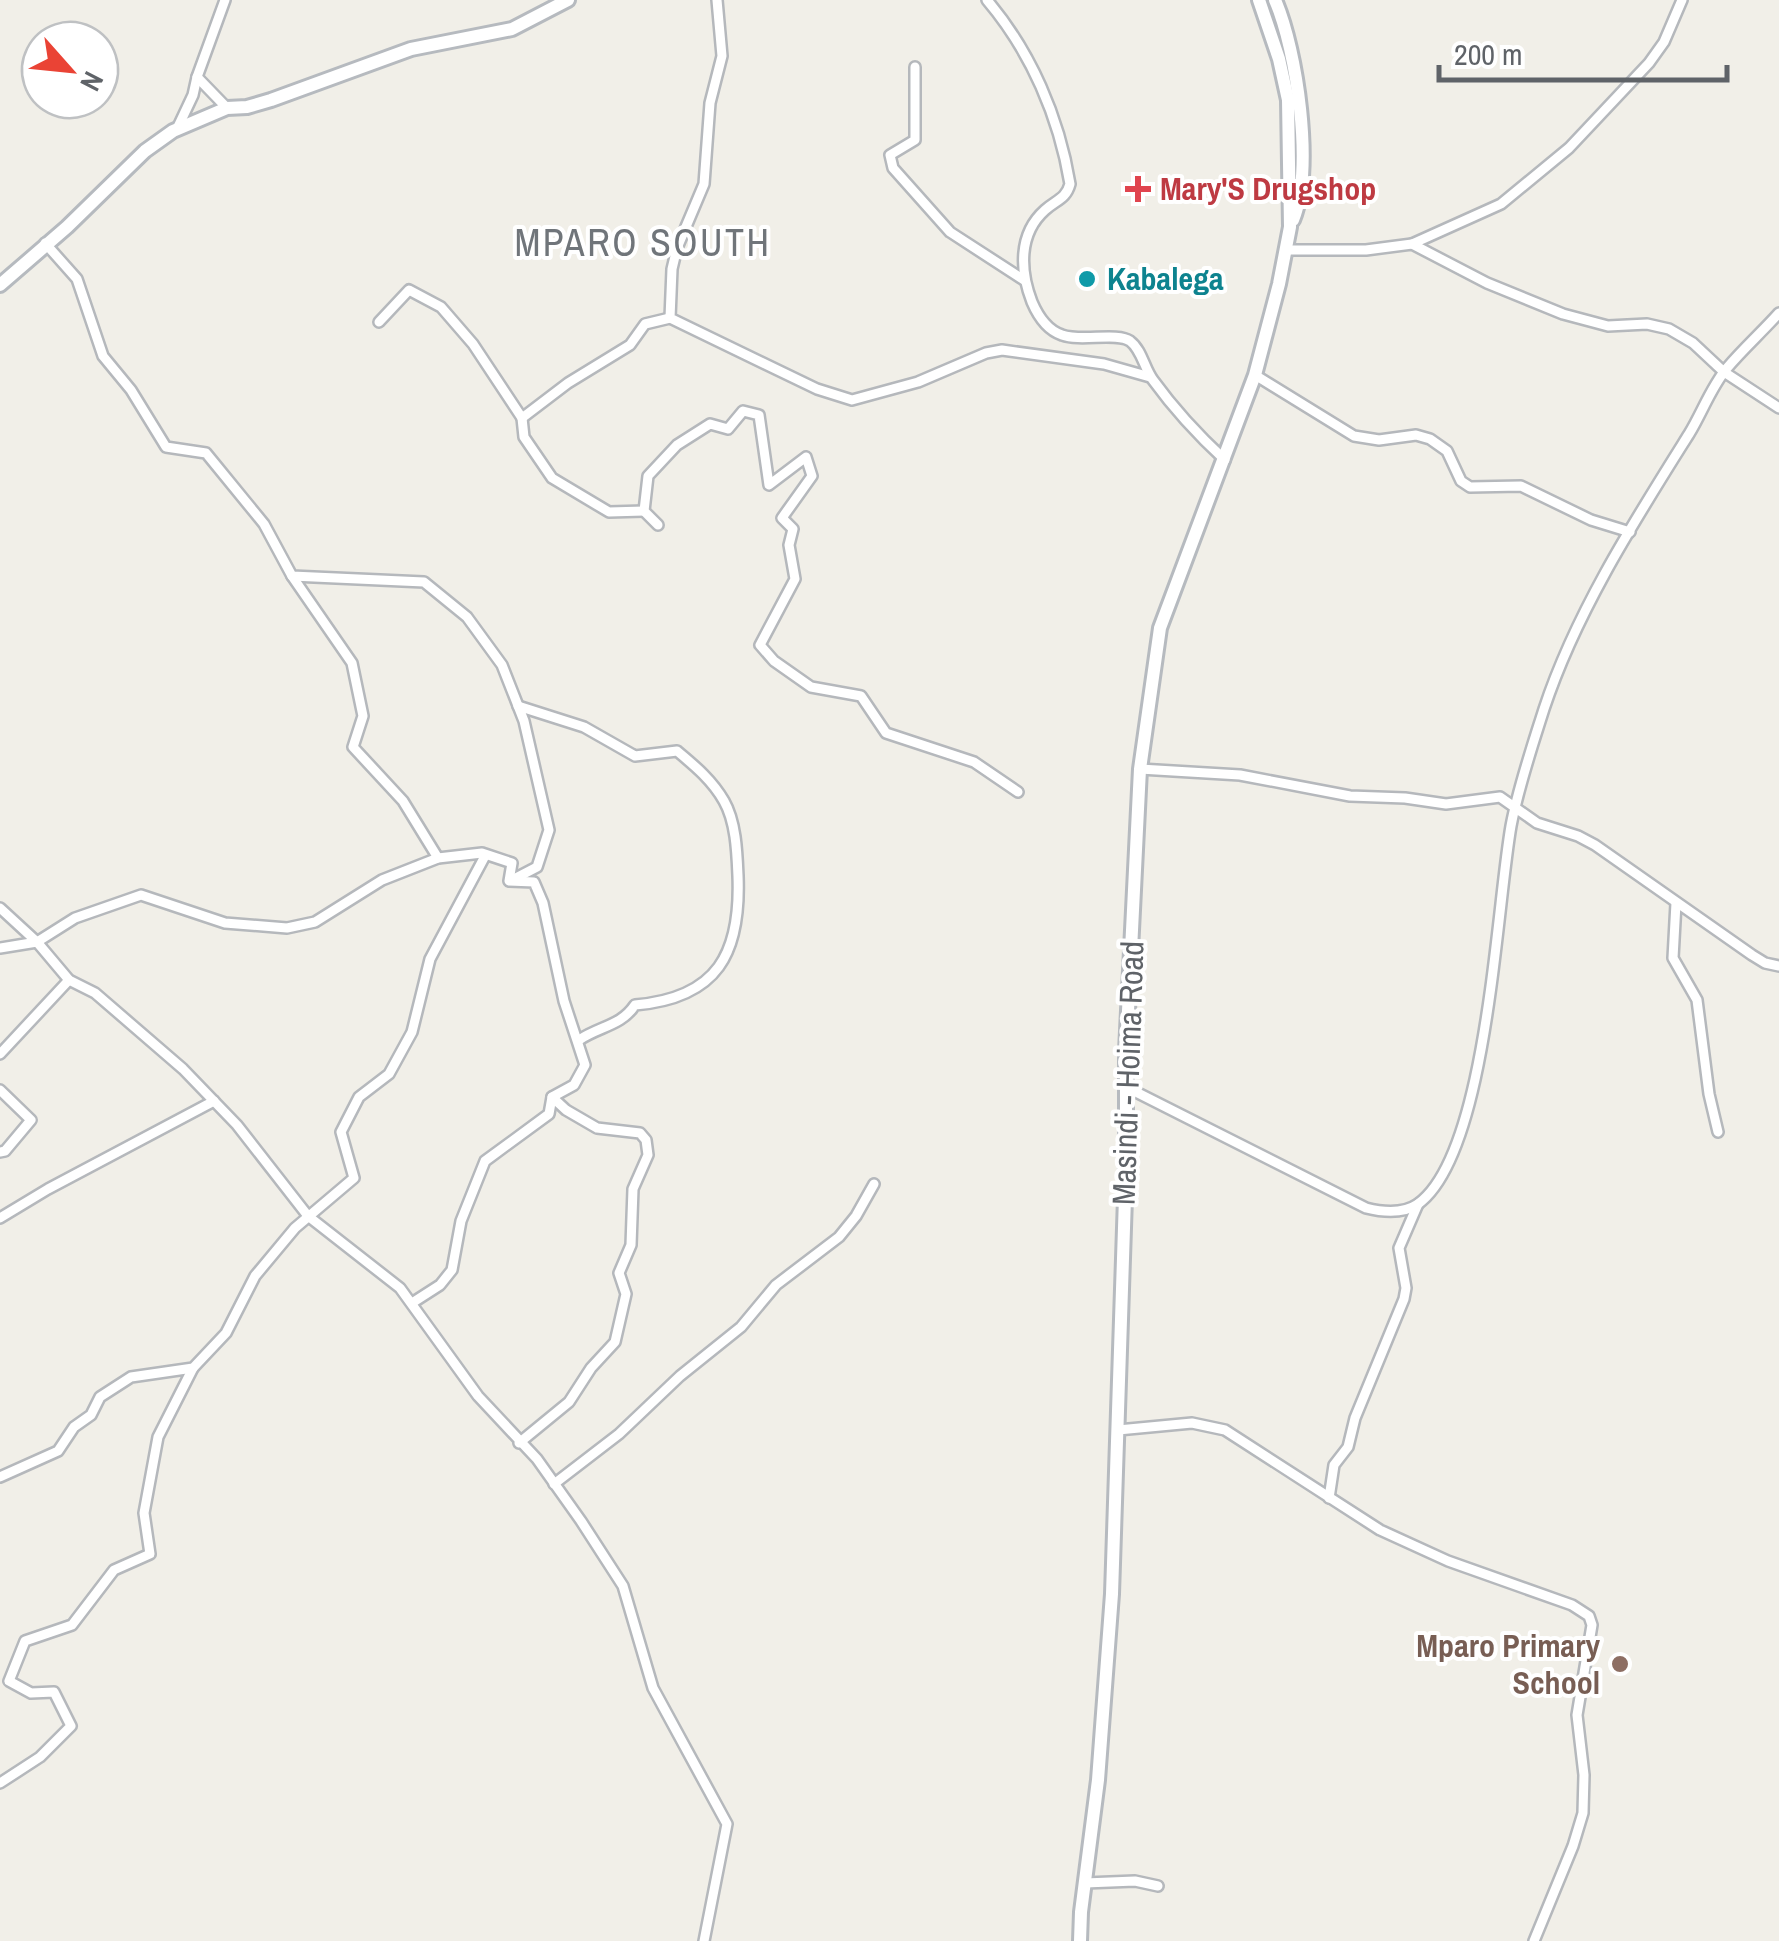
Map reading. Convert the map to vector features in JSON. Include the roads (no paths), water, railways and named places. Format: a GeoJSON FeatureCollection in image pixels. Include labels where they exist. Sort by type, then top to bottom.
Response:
{"type":"FeatureCollection","features":[{"type":"Feature","properties":{"kind":"main road"},"geometry":{"type":"LineString","coordinates":[[0,284],[68,226],[145,151],[177,129],[227,108],[247,108],[411,49],[512,29],[568,0]]}},
{"type":"Feature","properties":{"kind":"main road","name":"Masindi - Hoima Road"},"geometry":{"type":"LineString","coordinates":[[1080,1941],[1098,1780],[1112,1594],[1126,1087],[1140,769],[1160,628],[1254,376],[1290,226],[1288,100],[1279,58],[1259,0]]}},
{"type":"Feature","properties":{"kind":"main road","name":"Masindi - Hoima Road"},"geometry":{"type":"LineString","coordinates":[[1274,0],[1293,51],[1300,107],[1298,193],[1296,215],[1290,226]]}},
{"type":"Feature","properties":{"kind":"street"},"geometry":{"type":"LineString","coordinates":[[177,129],[193,95],[225,0]]}},
{"type":"Feature","properties":{"kind":"street"},"geometry":{"type":"LineString","coordinates":[[670,318],[677,248],[704,184],[710,103],[722,56],[717,0]]}},
{"type":"Feature","properties":{"kind":"street"},"geometry":{"type":"LineString","coordinates":[[987,0],[1019,41],[1045,92],[1070,184],[1066,195],[1042,212],[1024,244],[1024,280],[1034,307],[1049,328],[1062,335],[1088,340],[1123,338],[1137,348],[1150,377],[1225,460]]}},
{"type":"Feature","properties":{"kind":"street"},"geometry":{"type":"LineString","coordinates":[[1286,250],[1366,250],[1412,244],[1501,204],[1569,148],[1649,63],[1664,42],[1682,0]]}},
{"type":"Feature","properties":{"kind":"street"},"geometry":{"type":"LineString","coordinates":[[915,66],[914,140],[890,155],[893,168],[950,232],[1024,280]]}},
{"type":"Feature","properties":{"kind":"street"},"geometry":{"type":"LineString","coordinates":[[198,77],[227,108]]}},
{"type":"Feature","properties":{"kind":"street"},"geometry":{"type":"LineString","coordinates":[[45,243],[77,280],[103,356],[131,390],[166,448],[206,453],[264,524],[292,576],[352,663],[362,716],[353,746],[403,801],[438,858]]}},
{"type":"Feature","properties":{"kind":"street"},"geometry":{"type":"LineString","coordinates":[[1412,244],[1487,284],[1563,314],[1608,326],[1647,324],[1669,329],[1779,408]]}},
{"type":"Feature","properties":{"kind":"street"},"geometry":{"type":"LineString","coordinates":[[380,322],[409,290],[440,307],[473,344],[522,418],[524,437],[552,478],[609,512],[644,511],[658,525]]}},
{"type":"Feature","properties":{"kind":"street"},"geometry":{"type":"LineString","coordinates":[[1329,1498],[1334,1464],[1348,1447],[1355,1418],[1404,1299],[1406,1288],[1399,1248],[1418,1204],[1434,1186],[1451,1154],[1476,1079],[1516,809],[1545,707],[1571,643],[1630,532],[1724,372],[1779,314]]}},
{"type":"Feature","properties":{"kind":"street"},"geometry":{"type":"LineString","coordinates":[[522,418],[568,382],[630,345],[645,324],[670,318],[818,389],[852,400],[880,395],[1002,350],[1104,364],[1150,377]]}},
{"type":"Feature","properties":{"kind":"street"},"geometry":{"type":"LineString","coordinates":[[1254,376],[1354,436],[1379,440],[1416,435],[1430,439],[1447,451],[1461,480],[1470,487],[1521,486],[1590,520],[1630,532]]}},
{"type":"Feature","properties":{"kind":"street"},"geometry":{"type":"LineString","coordinates":[[644,511],[648,476],[677,445],[710,424],[728,430],[743,411],[759,415],[769,485],[806,457],[812,476],[782,518],[793,529],[789,544],[795,579],[760,645],[774,661],[812,687],[860,696],[886,734],[974,762],[1018,792]]}},
{"type":"Feature","properties":{"kind":"street"},"geometry":{"type":"LineString","coordinates":[[292,576],[424,582],[466,617],[502,665],[518,706],[549,830],[537,867],[509,881]]}},
{"type":"Feature","properties":{"kind":"street"},"geometry":{"type":"LineString","coordinates":[[518,706],[584,727],[635,756],[677,751],[704,773],[726,804],[737,846],[739,904],[733,944],[717,973],[685,995],[662,1003],[635,1005],[626,1019],[579,1040]]}},
{"type":"Feature","properties":{"kind":"street"},"geometry":{"type":"LineString","coordinates":[[1140,769],[1240,775],[1350,796],[1446,804],[1500,797],[1537,823],[1595,845],[1752,956],[1779,966]]}},
{"type":"Feature","properties":{"kind":"street"},"geometry":{"type":"LineString","coordinates":[[0,948],[37,942],[75,918],[141,895],[225,923],[287,928],[315,922],[382,880],[438,858],[482,853],[512,863],[509,881]]}},
{"type":"Feature","properties":{"kind":"street"},"geometry":{"type":"LineString","coordinates":[[0,1783],[40,1757],[72,1726],[54,1692],[31,1693],[9,1681],[25,1641],[72,1626],[114,1570],[150,1554],[144,1514],[158,1437],[192,1368],[226,1333],[255,1276],[308,1216],[354,1178],[341,1132],[359,1097],[389,1074],[412,1032],[430,959],[485,856]]}},
{"type":"Feature","properties":{"kind":"street"},"geometry":{"type":"LineString","coordinates":[[412,1302],[440,1284],[452,1270],[460,1221],[485,1161],[549,1114],[552,1098],[574,1085],[583,1073],[584,1055],[564,1001],[543,903],[534,882],[509,881]]}},
{"type":"Feature","properties":{"kind":"street"},"geometry":{"type":"LineString","coordinates":[[1676,903],[1673,958],[1697,1000],[1708,1094],[1718,1132]]}},
{"type":"Feature","properties":{"kind":"street"},"geometry":{"type":"LineString","coordinates":[[0,908],[37,942],[69,980],[95,993],[183,1069],[237,1125],[308,1216],[400,1288],[478,1396],[554,1484],[623,1586],[653,1688],[728,1824],[704,1941]]}},
{"type":"Feature","properties":{"kind":"street"},"geometry":{"type":"LineString","coordinates":[[0,1054],[69,980]]}},
{"type":"Feature","properties":{"kind":"street"},"geometry":{"type":"LineString","coordinates":[[1126,1087],[1356,1204],[1392,1211],[1418,1204]]}},
{"type":"Feature","properties":{"kind":"street"},"geometry":{"type":"LineString","coordinates":[[0,1090],[31,1120],[0,1152]]}},
{"type":"Feature","properties":{"kind":"street"},"geometry":{"type":"LineString","coordinates":[[518,1443],[568,1402],[618,1335],[626,1294],[619,1273],[631,1245],[633,1189],[648,1154],[646,1140],[640,1133],[597,1128],[552,1098]]}},
{"type":"Feature","properties":{"kind":"street"},"geometry":{"type":"LineString","coordinates":[[0,1218],[214,1101]]}},
{"type":"Feature","properties":{"kind":"street"},"geometry":{"type":"LineString","coordinates":[[554,1484],[620,1434],[680,1376],[741,1327],[776,1285],[839,1237],[874,1184]]}},
{"type":"Feature","properties":{"kind":"street"},"geometry":{"type":"LineString","coordinates":[[0,1477],[58,1452],[74,1427],[91,1415],[100,1397],[130,1377],[192,1368]]}},
{"type":"Feature","properties":{"kind":"street"},"geometry":{"type":"LineString","coordinates":[[1118,1430],[1209,1424],[1225,1430],[1380,1530],[1572,1605],[1589,1616],[1592,1624],[1578,1715],[1583,1813],[1534,1941]]}},
{"type":"Feature","properties":{"kind":"street"},"geometry":{"type":"LineString","coordinates":[[1085,1884],[1134,1881],[1158,1886]]}},
{"type":"Feature","properties":{"kind":"place","name":"Mary'S Drugshop"},"geometry":{"type":"Point","coordinates":[1138,189]}},
{"type":"Feature","properties":{"kind":"place","name":"Kabalega"},"geometry":{"type":"Point","coordinates":[1087,279]}},
{"type":"Feature","properties":{"kind":"place","name":"Mparo Primary School"},"geometry":{"type":"Point","coordinates":[1620,1664]}},
{"type":"Feature","properties":{"kind":"district","name":"MPARO SOUTH"},"geometry":{"type":"Point","coordinates":[643,243]}}]}
